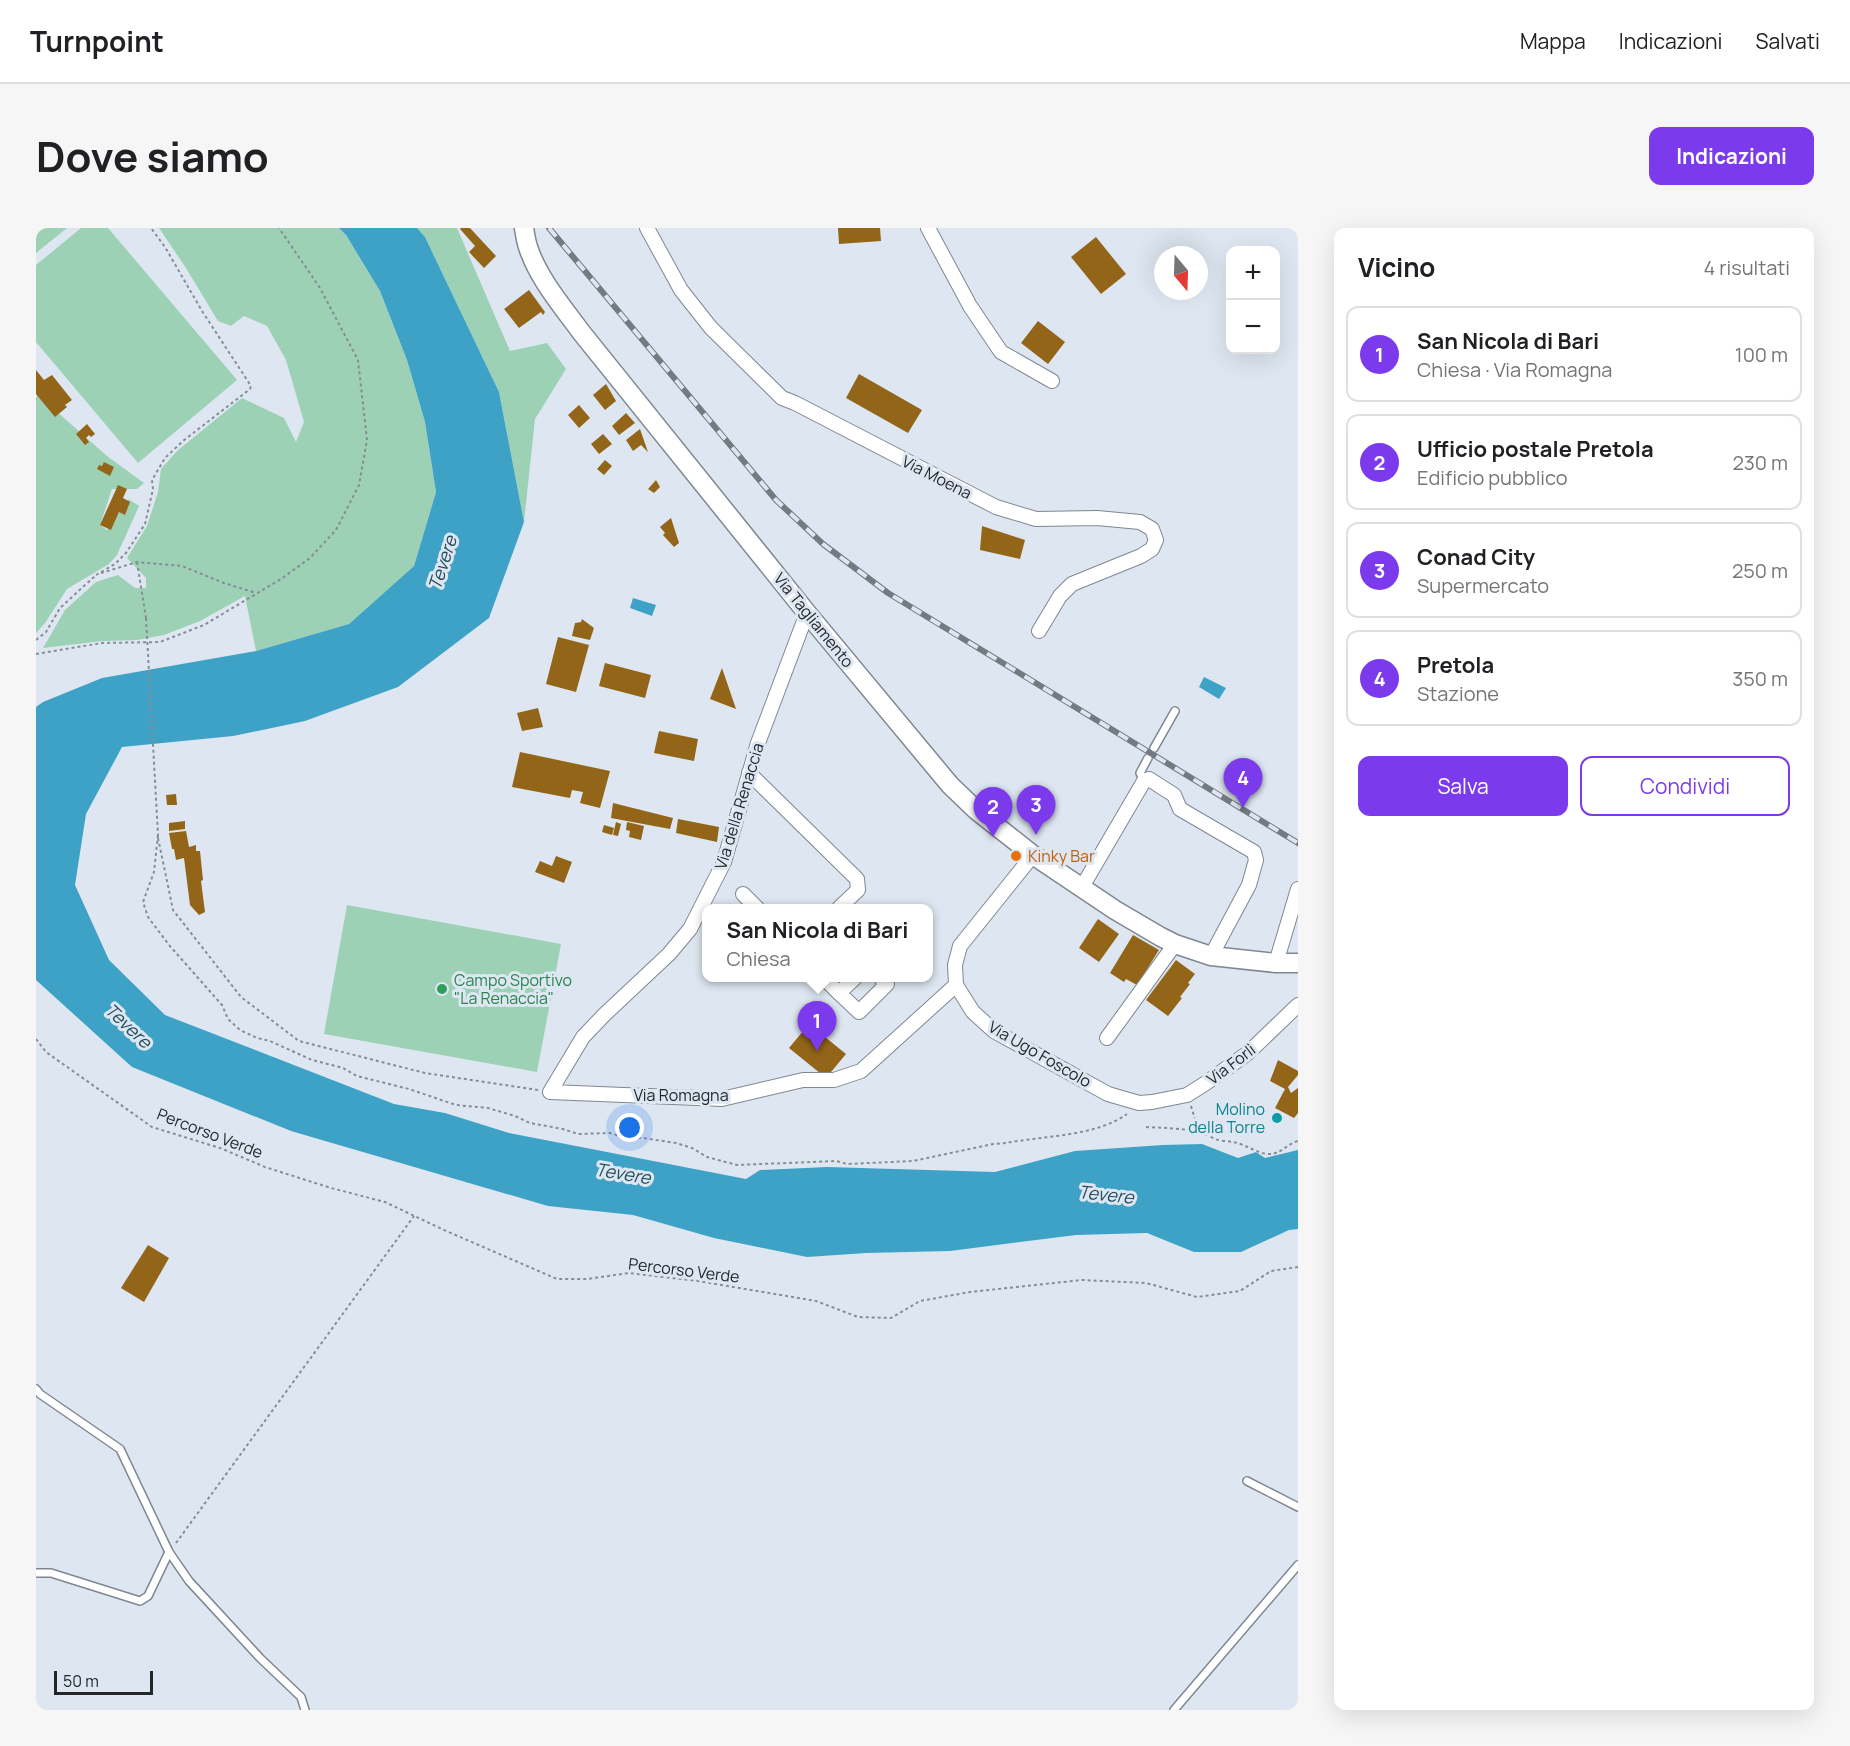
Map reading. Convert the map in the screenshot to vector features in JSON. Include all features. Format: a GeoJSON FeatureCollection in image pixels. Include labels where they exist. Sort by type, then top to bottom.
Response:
{"type":"FeatureCollection","features":[{"type":"Feature","properties":{"kind":"street","name":"Via Tagliamento"},"geometry":{"type":"LineString","coordinates":[[524,228],[527,246],[539,271],[562,308],[807,613],[950,785],[976,810],[1034,855],[1115,910],[1175,944],[1211,956],[1298,963]]}},
{"type":"Feature","properties":{"kind":"street","name":"Via Moena"},"geometry":{"type":"LineString","coordinates":[[647,228],[681,290],[711,328],[782,398],[996,507],[1036,519],[1097,518],[1140,522],[1152,529],[1156,540],[1152,549],[1141,556],[1072,584],[1060,596],[1039,631]]}},
{"type":"Feature","properties":{"kind":"street"},"geometry":{"type":"LineString","coordinates":[[928,228],[970,306],[1001,352],[1052,381]]}},
{"type":"Feature","properties":{"kind":"street","name":"Via della Renaccia"},"geometry":{"type":"LineString","coordinates":[[703,904],[724,862],[758,743],[807,613]]}},
{"type":"Feature","properties":{"kind":"street"},"geometry":{"type":"LineString","coordinates":[[750,773],[857,879],[858,890],[844,904]]}},
{"type":"Feature","properties":{"kind":"street"},"geometry":{"type":"LineString","coordinates":[[1082,887],[1144,781],[1149,779],[1174,795],[1180,809],[1254,852],[1256,860],[1249,885],[1211,956]]}},
{"type":"Feature","properties":{"kind":"street"},"geometry":{"type":"LineString","coordinates":[[956,985],[955,965],[960,946],[1034,855]]}},
{"type":"Feature","properties":{"kind":"street"},"geometry":{"type":"LineString","coordinates":[[1276,963],[1298,889]]}},
{"type":"Feature","properties":{"kind":"street"},"geometry":{"type":"LineString","coordinates":[[743,894],[752,904]]}},
{"type":"Feature","properties":{"kind":"street","name":"Via della Renaccia"},"geometry":{"type":"LineString","coordinates":[[550,1092],[583,1037],[669,954],[690,930],[702,906]]}},
{"type":"Feature","properties":{"kind":"street"},"geometry":{"type":"LineString","coordinates":[[1107,1038],[1175,944]]}},
{"type":"Feature","properties":{"kind":"street"},"geometry":{"type":"LineString","coordinates":[[828,982],[859,1012],[887,984],[885,982]]}},
{"type":"Feature","properties":{"kind":"street"},"geometry":{"type":"LineString","coordinates":[[839,993],[851,982]]}},
{"type":"Feature","properties":{"kind":"street","name":"Via Romagna"},"geometry":{"type":"LineString","coordinates":[[550,1092],[722,1099],[803,1080],[834,1080],[861,1071],[956,985]]}},
{"type":"Feature","properties":{"kind":"street","name":"Via Ugo Foscolo"},"geometry":{"type":"LineString","coordinates":[[956,985],[973,1012],[994,1031],[1108,1094],[1139,1103],[1152,1102]]}},
{"type":"Feature","properties":{"kind":"street","name":"Via Forlì"},"geometry":{"type":"LineString","coordinates":[[1152,1102],[1188,1094],[1248,1053],[1295,1012]]}},
{"type":"Feature","properties":{"kind":"lane"},"geometry":{"type":"LineString","coordinates":[[1154,748],[1175,711]]}},
{"type":"Feature","properties":{"kind":"lane"},"geometry":{"type":"LineString","coordinates":[[1144,781],[1140,773],[1148,759]]}},
{"type":"Feature","properties":{"kind":"lane"},"geometry":{"type":"LineString","coordinates":[[36,1389],[120,1449],[169,1552],[197,1590],[260,1658],[301,1697],[305,1710]]}},
{"type":"Feature","properties":{"kind":"lane"},"geometry":{"type":"LineString","coordinates":[[1247,1481],[1298,1507]]}},
{"type":"Feature","properties":{"kind":"lane"},"geometry":{"type":"LineString","coordinates":[[36,1573],[51,1573],[140,1601],[148,1596],[169,1552]]}},
{"type":"Feature","properties":{"kind":"lane"},"geometry":{"type":"LineString","coordinates":[[1174,1710],[1298,1565]]}},
{"type":"Feature","properties":{"kind":"path"},"geometry":{"type":"LineString","coordinates":[[36,640],[46,632],[60,608],[96,575],[115,564],[126,553],[145,524],[153,489],[152,480],[165,458],[183,441],[250,389],[248,382],[202,311],[165,247],[151,228]]}},
{"type":"Feature","properties":{"kind":"path"},"geometry":{"type":"LineString","coordinates":[[36,654],[102,643],[160,642],[204,625],[310,558],[336,530],[359,485],[367,440],[358,360],[320,288],[279,228]]}},
{"type":"Feature","properties":{"kind":"path"},"geometry":{"type":"LineString","coordinates":[[96,575],[137,562],[182,566],[256,593]]}},
{"type":"Feature","properties":{"kind":"path"},"geometry":{"type":"LineString","coordinates":[[137,562],[146,618],[158,835],[173,910],[241,997],[299,1041],[424,1073],[550,1092]]}},
{"type":"Feature","properties":{"kind":"path","name":"Percorso Verde"},"geometry":{"type":"LineString","coordinates":[[36,1039],[46,1052],[152,1126],[220,1148],[265,1167],[331,1188],[386,1202],[556,1279],[587,1279],[629,1273],[698,1281],[816,1300],[858,1317],[891,1318],[920,1301],[970,1292],[1082,1280],[1146,1283],[1197,1297],[1240,1291],[1271,1271],[1298,1267]]}},
{"type":"Feature","properties":{"kind":"path"},"geometry":{"type":"LineString","coordinates":[[1188,1094],[1199,1132]]}},
{"type":"Feature","properties":{"kind":"path"},"geometry":{"type":"LineString","coordinates":[[1146,1127],[1199,1132],[1216,1140],[1233,1142],[1266,1154],[1280,1153],[1298,1141]]}},
{"type":"Feature","properties":{"kind":"path"},"geometry":{"type":"LineString","coordinates":[[169,1552],[414,1216]]}},
{"type":"Feature","properties":{"kind":"green space"},"geometry":{"type":"Polygon","coordinates":[[[36,228],[67,228],[36,253],[36,228]]]}},
{"type":"Feature","properties":{"kind":"green space"},"geometry":{"type":"Polygon","coordinates":[[[81,228],[108,228],[237,380],[138,463],[36,342],[36,265],[81,228]]]}},
{"type":"Feature","properties":{"kind":"green space"},"geometry":{"type":"Polygon","coordinates":[[[159,228],[339,228],[346,235],[380,291],[407,360],[425,422],[436,492],[414,566],[349,624],[256,651],[245,596],[200,621],[164,635],[137,640],[103,641],[43,648],[65,610],[96,582],[118,575],[135,588],[146,588],[146,578],[127,558],[147,526],[158,492],[161,469],[177,451],[242,398],[284,418],[296,442],[304,422],[286,360],[267,326],[244,316],[231,326],[218,321],[159,228]]]}},
{"type":"Feature","properties":{"kind":"green space"},"geometry":{"type":"Polygon","coordinates":[[[417,228],[457,228],[510,351],[547,343],[566,369],[535,419],[524,522],[499,392],[425,237],[417,228]]]}},
{"type":"Feature","properties":{"kind":"green space"},"geometry":{"type":"Polygon","coordinates":[[[38,395],[107,456],[144,483],[137,489],[112,489],[100,525],[107,530],[128,499],[139,506],[117,555],[109,564],[67,589],[36,633],[36,397],[38,395]]]}},
{"type":"Feature","properties":{"kind":"green space","name":"Campo Sportivo \"La Renaccia\""},"geometry":{"type":"Polygon","coordinates":[[[347,905],[561,944],[537,1072],[324,1034],[347,905]]]}},
{"type":"Feature","properties":{"kind":"water","name":"Tevere"},"geometry":{"type":"Polygon","coordinates":[[[339,228],[417,228],[425,237],[499,392],[524,522],[489,618],[398,687],[305,721],[233,736],[122,747],[86,814],[75,885],[109,960],[165,1015],[394,1104],[445,1113],[509,1133],[746,1179],[760,1170],[827,1167],[995,1172],[1075,1151],[1163,1145],[1202,1144],[1238,1158],[1256,1152],[1265,1158],[1298,1150],[1298,1229],[1289,1230],[1241,1252],[1194,1252],[1147,1233],[1076,1235],[950,1251],[807,1257],[714,1238],[633,1215],[548,1206],[291,1131],[132,1067],[36,980],[36,707],[102,678],[256,651],[349,624],[414,566],[436,492],[425,422],[407,360],[380,291],[346,235],[339,228]]]}},
{"type":"Feature","properties":{"kind":"water"},"geometry":{"type":"Polygon","coordinates":[[[633,598],[656,605],[652,616],[630,608],[633,598]]]}},
{"type":"Feature","properties":{"kind":"water"},"geometry":{"type":"Polygon","coordinates":[[[1204,677],[1226,688],[1219,699],[1199,687],[1204,677]]]}},
{"type":"Feature","properties":{"kind":"building"},"geometry":{"type":"Polygon","coordinates":[[[461,228],[470,228],[496,256],[484,268],[469,252],[475,246],[461,228]]]}},
{"type":"Feature","properties":{"kind":"building"},"geometry":{"type":"Polygon","coordinates":[[[838,228],[880,228],[881,241],[839,244],[838,228]]]}},
{"type":"Feature","properties":{"kind":"building"},"geometry":{"type":"Polygon","coordinates":[[[1096,237],[1126,274],[1101,294],[1071,257],[1096,237]]]}},
{"type":"Feature","properties":{"kind":"building"},"geometry":{"type":"Polygon","coordinates":[[[529,290],[545,312],[543,315],[541,312],[519,328],[504,309],[529,290]]]}},
{"type":"Feature","properties":{"kind":"building"},"geometry":{"type":"Polygon","coordinates":[[[1038,321],[1065,342],[1048,364],[1021,343],[1038,321]]]}},
{"type":"Feature","properties":{"kind":"building"},"geometry":{"type":"Polygon","coordinates":[[[36,370],[44,380],[52,375],[72,400],[55,417],[36,394],[36,370]]]}},
{"type":"Feature","properties":{"kind":"building"},"geometry":{"type":"Polygon","coordinates":[[[859,374],[922,410],[908,433],[846,398],[859,374]]]}},
{"type":"Feature","properties":{"kind":"building"},"geometry":{"type":"Polygon","coordinates":[[[606,384],[616,401],[605,410],[593,395],[606,384]]]}},
{"type":"Feature","properties":{"kind":"building"},"geometry":{"type":"Polygon","coordinates":[[[579,405],[590,418],[579,428],[568,415],[579,405]]]}},
{"type":"Feature","properties":{"kind":"building"},"geometry":{"type":"Polygon","coordinates":[[[626,413],[635,423],[619,435],[612,426],[626,413]]]}},
{"type":"Feature","properties":{"kind":"building"},"geometry":{"type":"Polygon","coordinates":[[[87,424],[95,434],[86,438],[89,442],[85,445],[76,434],[87,424]]]}},
{"type":"Feature","properties":{"kind":"building"},"geometry":{"type":"Polygon","coordinates":[[[640,429],[648,452],[641,445],[633,451],[626,440],[640,429]]]}},
{"type":"Feature","properties":{"kind":"building"},"geometry":{"type":"Polygon","coordinates":[[[603,434],[612,444],[599,454],[591,444],[603,434]]]}},
{"type":"Feature","properties":{"kind":"building"},"geometry":{"type":"Polygon","coordinates":[[[605,460],[612,466],[604,475],[597,469],[605,460]]]}},
{"type":"Feature","properties":{"kind":"building"},"geometry":{"type":"Polygon","coordinates":[[[104,462],[114,467],[110,476],[97,469],[104,462]]]}},
{"type":"Feature","properties":{"kind":"building"},"geometry":{"type":"Polygon","coordinates":[[[656,480],[660,487],[654,493],[648,489],[656,480]]]}},
{"type":"Feature","properties":{"kind":"building"},"geometry":{"type":"Polygon","coordinates":[[[118,485],[127,489],[123,498],[130,502],[125,515],[119,512],[111,530],[100,525],[118,485]]]}},
{"type":"Feature","properties":{"kind":"building"},"geometry":{"type":"Polygon","coordinates":[[[671,518],[679,543],[674,547],[663,535],[665,533],[660,527],[671,518]]]}},
{"type":"Feature","properties":{"kind":"building"},"geometry":{"type":"Polygon","coordinates":[[[982,526],[1025,540],[1020,559],[980,550],[982,526]]]}},
{"type":"Feature","properties":{"kind":"building"},"geometry":{"type":"Polygon","coordinates":[[[582,619],[594,628],[590,640],[572,636],[575,623],[581,622],[582,619]]]}},
{"type":"Feature","properties":{"kind":"building"},"geometry":{"type":"Polygon","coordinates":[[[558,637],[589,645],[576,692],[546,684],[558,637]]]}},
{"type":"Feature","properties":{"kind":"building"},"geometry":{"type":"Polygon","coordinates":[[[605,663],[651,675],[645,698],[599,686],[605,663]]]}},
{"type":"Feature","properties":{"kind":"building"},"geometry":{"type":"Polygon","coordinates":[[[722,668],[736,709],[710,699],[722,668]]]}},
{"type":"Feature","properties":{"kind":"building"},"geometry":{"type":"Polygon","coordinates":[[[538,708],[543,727],[522,731],[517,713],[538,708]]]}},
{"type":"Feature","properties":{"kind":"building"},"geometry":{"type":"Polygon","coordinates":[[[659,731],[698,739],[694,761],[654,753],[659,731]]]}},
{"type":"Feature","properties":{"kind":"building"},"geometry":{"type":"Polygon","coordinates":[[[520,752],[610,771],[600,808],[580,803],[583,792],[572,790],[570,798],[512,787],[520,752]]]}},
{"type":"Feature","properties":{"kind":"building"},"geometry":{"type":"Polygon","coordinates":[[[176,794],[177,805],[167,805],[166,795],[176,794]]]}},
{"type":"Feature","properties":{"kind":"building"},"geometry":{"type":"Polygon","coordinates":[[[613,803],[673,818],[670,829],[611,818],[613,803]]]}},
{"type":"Feature","properties":{"kind":"building"},"geometry":{"type":"Polygon","coordinates":[[[678,819],[719,827],[717,842],[676,833],[678,819]]]}},
{"type":"Feature","properties":{"kind":"building"},"geometry":{"type":"Polygon","coordinates":[[[185,821],[185,829],[169,831],[169,823],[185,821]]]}},
{"type":"Feature","properties":{"kind":"building"},"geometry":{"type":"Polygon","coordinates":[[[616,822],[621,824],[618,836],[613,835],[616,822]]]}},
{"type":"Feature","properties":{"kind":"building"},"geometry":{"type":"Polygon","coordinates":[[[627,822],[644,826],[641,840],[629,837],[630,831],[626,830],[627,822]]]}},
{"type":"Feature","properties":{"kind":"building"},"geometry":{"type":"Polygon","coordinates":[[[604,825],[614,828],[612,835],[602,832],[604,825]]]}},
{"type":"Feature","properties":{"kind":"building"},"geometry":{"type":"Polygon","coordinates":[[[186,831],[189,847],[196,845],[196,851],[200,851],[205,912],[199,915],[190,905],[184,858],[176,860],[169,833],[186,831]]]}},
{"type":"Feature","properties":{"kind":"building"},"geometry":{"type":"Polygon","coordinates":[[[556,856],[572,862],[564,883],[535,872],[540,861],[552,866],[556,856]]]}},
{"type":"Feature","properties":{"kind":"building"},"geometry":{"type":"Polygon","coordinates":[[[1098,919],[1119,934],[1099,962],[1079,948],[1098,919]]]}},
{"type":"Feature","properties":{"kind":"building"},"geometry":{"type":"Polygon","coordinates":[[[1133,935],[1159,950],[1137,985],[1126,979],[1124,982],[1110,973],[1133,935]]]}},
{"type":"Feature","properties":{"kind":"building"},"geometry":{"type":"Polygon","coordinates":[[[1176,960],[1195,974],[1180,997],[1182,998],[1168,1016],[1146,1000],[1176,960]]]}},
{"type":"Feature","properties":{"kind":"building"},"geometry":{"type":"Polygon","coordinates":[[[809,1024],[846,1054],[826,1078],[789,1048],[809,1024]]]}},
{"type":"Feature","properties":{"kind":"building"},"geometry":{"type":"Polygon","coordinates":[[[1278,1060],[1298,1071],[1298,1075],[1288,1087],[1291,1093],[1298,1088],[1298,1113],[1294,1118],[1275,1108],[1285,1089],[1270,1081],[1278,1060]]]}},
{"type":"Feature","properties":{"kind":"building"},"geometry":{"type":"Polygon","coordinates":[[[148,1245],[169,1258],[144,1302],[121,1288],[148,1245]]]}},
{"type":"Feature","properties":{"kind":"railway"},"geometry":{"type":"LineString","coordinates":[[549,228],[776,500],[823,544],[888,593],[1298,843]]}},
{"type":"Feature","properties":{"kind":"place","name":"Pretola"},"geometry":{"type":"Point","coordinates":[1243,808]}},
{"type":"Feature","properties":{"kind":"place","name":"Conad City"},"geometry":{"type":"Point","coordinates":[1036,835]}},
{"type":"Feature","properties":{"kind":"place","name":"Ufficio postale Pretola"},"geometry":{"type":"Point","coordinates":[993,837]}},
{"type":"Feature","properties":{"kind":"place","name":"Kinky Bar"},"geometry":{"type":"Point","coordinates":[1016,856]}},
{"type":"Feature","properties":{"kind":"place","name":"Campo Sportivo \"La Renaccia\""},"geometry":{"type":"Point","coordinates":[442,989]}},
{"type":"Feature","properties":{"kind":"place","name":"San Nicola di Bari"},"geometry":{"type":"Point","coordinates":[817,1051]}},
{"type":"Feature","properties":{"kind":"place","name":"Molino della Torre"},"geometry":{"type":"Point","coordinates":[1277,1118]}}]}
